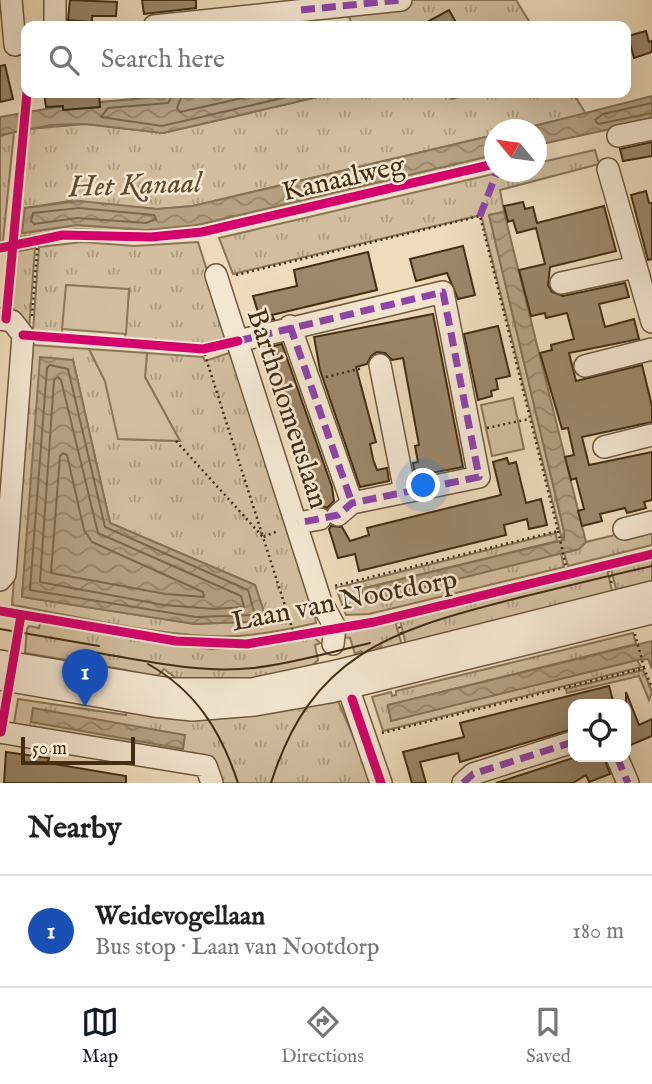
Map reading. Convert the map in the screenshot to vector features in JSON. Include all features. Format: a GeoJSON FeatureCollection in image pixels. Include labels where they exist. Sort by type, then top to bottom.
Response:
{"type":"FeatureCollection","features":[{"type":"Feature","properties":{"kind":"street"},"geometry":{"type":"LineString","coordinates":[[11,0],[14,46]]}},
{"type":"Feature","properties":{"kind":"street"},"geometry":{"type":"LineString","coordinates":[[55,0],[55,21]]}},
{"type":"Feature","properties":{"kind":"street"},"geometry":{"type":"LineString","coordinates":[[213,21],[295,14],[307,6],[401,0]]}},
{"type":"Feature","properties":{"kind":"street"},"geometry":{"type":"LineString","coordinates":[[618,136],[652,129]]}},
{"type":"Feature","properties":{"kind":"street"},"geometry":{"type":"LineString","coordinates":[[608,169],[652,322]]}},
{"type":"Feature","properties":{"kind":"street"},"geometry":{"type":"LineString","coordinates":[[561,283],[636,267]]}},
{"type":"Feature","properties":{"kind":"street","name":"Bartholomeuslaan"},"geometry":{"type":"LineString","coordinates":[[217,277],[298,523],[319,596],[335,626],[328,637],[381,783]]}},
{"type":"Feature","properties":{"kind":"street"},"geometry":{"type":"LineString","coordinates":[[238,341],[290,326],[443,292],[479,477],[405,492],[298,523]]}},
{"type":"Feature","properties":{"kind":"street"},"geometry":{"type":"LineString","coordinates":[[0,319],[12,321],[27,335],[5,574],[0,580]]}},
{"type":"Feature","properties":{"kind":"street"},"geometry":{"type":"LineString","coordinates":[[290,326],[310,381],[337,512]]}},
{"type":"Feature","properties":{"kind":"street"},"geometry":{"type":"LineString","coordinates":[[585,366],[652,349]]}},
{"type":"Feature","properties":{"kind":"street"},"geometry":{"type":"LineString","coordinates":[[380,365],[405,492]]}},
{"type":"Feature","properties":{"kind":"street"},"geometry":{"type":"LineString","coordinates":[[604,447],[652,435]]}},
{"type":"Feature","properties":{"kind":"street"},"geometry":{"type":"LineString","coordinates":[[624,529],[652,522]]}},
{"type":"Feature","properties":{"kind":"street"},"geometry":{"type":"LineString","coordinates":[[0,679],[153,706],[192,710],[256,705],[652,592]]}},
{"type":"Feature","properties":{"kind":"street"},"geometry":{"type":"LineString","coordinates":[[0,661],[171,689],[252,689],[345,679],[652,613]]}},
{"type":"Feature","properties":{"kind":"street"},"geometry":{"type":"LineString","coordinates":[[0,732],[209,775]]}},
{"type":"Feature","properties":{"kind":"street"},"geometry":{"type":"LineString","coordinates":[[463,783],[472,774],[568,744]]}},
{"type":"Feature","properties":{"kind":"street"},"geometry":{"type":"LineString","coordinates":[[619,762],[628,783]]}},
{"type":"Feature","properties":{"kind":"path"},"geometry":{"type":"LineString","coordinates":[[217,277],[480,216],[568,575]]}},
{"type":"Feature","properties":{"kind":"path"},"geometry":{"type":"LineString","coordinates":[[24,242],[50,237]]}},
{"type":"Feature","properties":{"kind":"path"},"geometry":{"type":"LineString","coordinates":[[27,335],[37,239]]}},
{"type":"Feature","properties":{"kind":"path"},"geometry":{"type":"LineString","coordinates":[[190,348],[207,349],[295,637]]}},
{"type":"Feature","properties":{"kind":"path"},"geometry":{"type":"LineString","coordinates":[[310,381],[380,365]]}},
{"type":"Feature","properties":{"kind":"path"},"geometry":{"type":"LineString","coordinates":[[470,431],[530,419]]}},
{"type":"Feature","properties":{"kind":"path"},"geometry":{"type":"LineString","coordinates":[[176,441],[263,537]]}},
{"type":"Feature","properties":{"kind":"path"},"geometry":{"type":"LineString","coordinates":[[263,537],[298,523]]}},
{"type":"Feature","properties":{"kind":"path"},"geometry":{"type":"LineString","coordinates":[[319,596],[558,532]]}},
{"type":"Feature","properties":{"kind":"path"},"geometry":{"type":"LineString","coordinates":[[594,568],[618,562]]}},
{"type":"Feature","properties":{"kind":"path"},"geometry":{"type":"LineString","coordinates":[[554,578],[581,571]]}},
{"type":"Feature","properties":{"kind":"path"},"geometry":{"type":"LineString","coordinates":[[636,639],[652,688]]}},
{"type":"Feature","properties":{"kind":"path"},"geometry":{"type":"LineString","coordinates":[[365,737],[643,667]]}},
{"type":"Feature","properties":{"kind":"green space"},"geometry":{"type":"Polygon","coordinates":[[[341,0],[516,0],[529,21],[351,21],[341,0]]]}},
{"type":"Feature","properties":{"kind":"green space"},"geometry":{"type":"Polygon","coordinates":[[[314,98],[576,98],[586,114],[547,123],[547,119],[484,119],[484,137],[193,206],[157,209],[69,201],[25,208],[23,233],[77,225],[146,230],[197,225],[484,157],[484,162],[189,230],[145,233],[76,229],[22,237],[16,234],[29,129],[85,124],[163,133],[314,98]]]}},
{"type":"Feature","properties":{"kind":"green space"},"geometry":{"type":"Polygon","coordinates":[[[14,132],[3,241],[0,242],[0,136],[14,132]]]}},
{"type":"Feature","properties":{"kind":"green space"},"geometry":{"type":"Polygon","coordinates":[[[595,150],[599,164],[547,178],[547,161],[595,150]]]}},
{"type":"Feature","properties":{"kind":"green space"},"geometry":{"type":"Polygon","coordinates":[[[484,176],[484,182],[530,182],[500,190],[504,212],[489,215],[564,531],[562,540],[481,215],[233,274],[219,238],[484,176]]]}},
{"type":"Feature","properties":{"kind":"green space"},"geometry":{"type":"Polygon","coordinates":[[[83,242],[134,246],[198,242],[229,340],[206,344],[125,338],[129,290],[67,285],[62,333],[33,331],[39,247],[83,242]]]}},
{"type":"Feature","properties":{"kind":"green space"},"geometry":{"type":"Polygon","coordinates":[[[35,248],[29,330],[11,306],[15,252],[35,248]]]}},
{"type":"Feature","properties":{"kind":"green space"},"geometry":{"type":"Polygon","coordinates":[[[66,285],[129,289],[126,334],[62,329],[66,285]]]}},
{"type":"Feature","properties":{"kind":"green space"},"geometry":{"type":"Polygon","coordinates":[[[32,345],[89,349],[105,381],[119,439],[180,441],[145,377],[147,353],[203,357],[205,361],[229,353],[232,360],[237,359],[308,576],[316,623],[263,633],[209,636],[135,628],[12,605],[32,345]],[[73,360],[30,501],[22,597],[195,624],[267,621],[255,585],[110,523],[73,360]]]}},
{"type":"Feature","properties":{"kind":"green space"},"geometry":{"type":"Polygon","coordinates":[[[89,349],[147,353],[145,377],[180,441],[118,439],[105,381],[89,349]]]}},
{"type":"Feature","properties":{"kind":"green space"},"geometry":{"type":"Polygon","coordinates":[[[513,398],[524,449],[492,456],[481,405],[513,398]]]}},
{"type":"Feature","properties":{"kind":"green space"},"geometry":{"type":"Polygon","coordinates":[[[652,526],[652,545],[568,566],[564,553],[579,549],[586,542],[652,526]]]}},
{"type":"Feature","properties":{"kind":"green space"},"geometry":{"type":"Polygon","coordinates":[[[556,533],[557,541],[361,589],[366,601],[561,553],[564,567],[369,614],[346,615],[336,588],[556,533]]]}},
{"type":"Feature","properties":{"kind":"green space"},"geometry":{"type":"Polygon","coordinates":[[[652,559],[652,589],[618,597],[611,569],[652,559]]]}},
{"type":"Feature","properties":{"kind":"green space"},"geometry":{"type":"Polygon","coordinates":[[[607,570],[614,598],[407,649],[400,620],[607,570]]]}},
{"type":"Feature","properties":{"kind":"green space"},"geometry":{"type":"Polygon","coordinates":[[[395,621],[403,649],[387,654],[381,646],[365,656],[361,651],[355,654],[350,638],[343,637],[349,627],[395,621]]]}},
{"type":"Feature","properties":{"kind":"green space"},"geometry":{"type":"Polygon","coordinates":[[[40,623],[211,649],[275,645],[314,637],[320,643],[315,645],[318,660],[307,669],[292,675],[256,682],[186,686],[164,669],[153,681],[126,670],[25,653],[27,629],[29,626],[39,628],[40,623]]]}},
{"type":"Feature","properties":{"kind":"green space"},"geometry":{"type":"Polygon","coordinates":[[[633,633],[636,644],[388,705],[391,720],[637,660],[641,667],[383,731],[372,697],[391,692],[392,696],[396,695],[396,691],[633,633]]]}},
{"type":"Feature","properties":{"kind":"green space"},"geometry":{"type":"Polygon","coordinates":[[[643,670],[652,692],[649,700],[639,676],[567,693],[566,689],[643,670]]]}},
{"type":"Feature","properties":{"kind":"green space"},"geometry":{"type":"Polygon","coordinates":[[[18,699],[126,715],[127,709],[338,701],[373,783],[222,783],[210,767],[13,729],[18,699]]]}},
{"type":"Feature","properties":{"kind":"water"},"geometry":{"type":"Polygon","coordinates":[[[652,96],[652,120],[547,143],[547,123],[652,96]]]}},
{"type":"Feature","properties":{"kind":"water"},"geometry":{"type":"Polygon","coordinates":[[[145,98],[314,98],[163,133],[85,124],[51,125],[0,135],[0,117],[63,106],[64,110],[100,107],[100,102],[145,98]]]}},
{"type":"Feature","properties":{"kind":"water"},"geometry":{"type":"Polygon","coordinates":[[[484,137],[484,157],[197,225],[146,230],[77,225],[22,233],[25,208],[80,201],[157,209],[193,206],[484,137]]]}},
{"type":"Feature","properties":{"kind":"water"},"geometry":{"type":"Polygon","coordinates":[[[504,212],[586,542],[579,549],[365,602],[361,589],[564,540],[489,215],[504,212]]]}},
{"type":"Feature","properties":{"kind":"water"},"geometry":{"type":"Polygon","coordinates":[[[40,357],[73,360],[110,523],[255,585],[267,621],[195,624],[22,597],[40,357]]]}},
{"type":"Feature","properties":{"kind":"water"},"geometry":{"type":"Polygon","coordinates":[[[652,641],[652,669],[648,659],[637,660],[391,721],[388,705],[652,641]]]}},
{"type":"Feature","properties":{"kind":"water"},"geometry":{"type":"Polygon","coordinates":[[[33,708],[185,735],[183,749],[31,722],[33,708]]]}},
{"type":"Feature","properties":{"kind":"building"},"geometry":{"type":"Polygon","coordinates":[[[70,0],[117,2],[116,16],[92,16],[92,21],[68,20],[70,0]]]}},
{"type":"Feature","properties":{"kind":"building"},"geometry":{"type":"Polygon","coordinates":[[[142,0],[196,0],[196,8],[144,14],[142,0]]]}},
{"type":"Feature","properties":{"kind":"building"},"geometry":{"type":"Polygon","coordinates":[[[449,10],[455,21],[429,21],[449,10]]]}},
{"type":"Feature","properties":{"kind":"building"},"geometry":{"type":"Polygon","coordinates":[[[646,31],[649,42],[652,41],[652,52],[634,58],[631,35],[646,31]]]}},
{"type":"Feature","properties":{"kind":"building"},"geometry":{"type":"Polygon","coordinates":[[[5,65],[13,99],[0,102],[0,66],[5,65]]]}},
{"type":"Feature","properties":{"kind":"building"},"geometry":{"type":"Polygon","coordinates":[[[45,98],[99,98],[100,107],[63,110],[63,106],[46,107],[45,98]]]}},
{"type":"Feature","properties":{"kind":"building"},"geometry":{"type":"Polygon","coordinates":[[[652,142],[652,156],[623,161],[620,149],[652,142]]]}},
{"type":"Feature","properties":{"kind":"building"},"geometry":{"type":"Polygon","coordinates":[[[646,191],[649,203],[652,203],[652,259],[648,260],[631,195],[646,191]]]}},
{"type":"Feature","properties":{"kind":"building"},"geometry":{"type":"Polygon","coordinates":[[[523,202],[525,209],[533,207],[537,223],[604,206],[616,251],[550,267],[548,285],[552,292],[563,296],[625,283],[629,297],[599,304],[605,327],[634,319],[639,339],[569,353],[576,381],[642,365],[652,406],[652,422],[582,437],[589,465],[652,452],[652,500],[644,502],[646,508],[627,513],[625,508],[600,514],[602,521],[582,526],[578,511],[584,509],[576,478],[571,480],[565,457],[574,455],[568,428],[562,429],[540,353],[552,350],[551,345],[574,339],[567,313],[546,318],[545,313],[531,316],[519,270],[545,264],[536,228],[517,233],[513,220],[508,222],[504,206],[523,202]]]}},
{"type":"Feature","properties":{"kind":"building"},"geometry":{"type":"Polygon","coordinates":[[[463,246],[475,295],[458,299],[447,273],[416,281],[410,259],[463,246]]]}},
{"type":"Feature","properties":{"kind":"building"},"geometry":{"type":"Polygon","coordinates":[[[368,252],[377,290],[272,315],[274,319],[261,322],[253,296],[297,286],[294,270],[368,252]]]}},
{"type":"Feature","properties":{"kind":"building"},"geometry":{"type":"Polygon","coordinates":[[[433,314],[463,467],[415,476],[413,463],[418,462],[415,446],[419,445],[403,358],[392,360],[385,353],[377,352],[367,364],[356,367],[376,442],[370,444],[373,459],[377,470],[387,468],[389,481],[360,487],[320,370],[314,337],[433,314]]]}},
{"type":"Feature","properties":{"kind":"building"},"geometry":{"type":"Polygon","coordinates":[[[498,326],[510,376],[496,379],[498,389],[491,391],[492,396],[478,400],[464,334],[498,326]]]}},
{"type":"Feature","properties":{"kind":"building"},"geometry":{"type":"Polygon","coordinates":[[[282,344],[332,487],[334,501],[327,508],[322,506],[270,347],[282,344]]]}},
{"type":"Feature","properties":{"kind":"building"},"geometry":{"type":"Polygon","coordinates":[[[507,458],[509,464],[516,462],[526,503],[541,499],[547,525],[529,529],[527,519],[504,525],[506,535],[359,571],[355,554],[338,558],[329,529],[331,526],[342,527],[350,541],[369,535],[367,528],[501,495],[493,462],[507,458]]]}},
{"type":"Feature","properties":{"kind":"building"},"geometry":{"type":"Polygon","coordinates":[[[609,686],[613,699],[568,699],[568,730],[460,762],[458,753],[420,762],[426,783],[412,783],[403,752],[464,737],[460,723],[609,686]]]}},
{"type":"Feature","properties":{"kind":"building"},"geometry":{"type":"Polygon","coordinates":[[[631,705],[639,725],[652,719],[652,736],[631,745],[631,705]]]}},
{"type":"Feature","properties":{"kind":"building"},"geometry":{"type":"Polygon","coordinates":[[[6,752],[49,758],[48,763],[126,776],[126,783],[4,783],[6,752]]]}},
{"type":"Feature","properties":{"kind":"building"},"geometry":{"type":"Polygon","coordinates":[[[568,760],[568,762],[606,762],[610,774],[589,782],[586,775],[573,783],[496,783],[568,760]]]}},
{"type":"Feature","properties":{"kind":"tram line"},"geometry":{"type":"LineString","coordinates":[[271,783],[288,740],[308,705],[332,678],[360,656],[391,638],[464,612],[652,566]]}},
{"type":"Feature","properties":{"kind":"tram line"},"geometry":{"type":"LineString","coordinates":[[0,629],[99,646]]}},
{"type":"Feature","properties":{"kind":"tram line"},"geometry":{"type":"LineString","coordinates":[[87,651],[170,665],[232,669],[282,664],[370,643]]}},
{"type":"Feature","properties":{"kind":"tram line"},"geometry":{"type":"LineString","coordinates":[[148,664],[180,687],[205,714],[224,746],[238,783]]}},
{"type":"Feature","properties":{"kind":"marked path"},"geometry":{"type":"LineString","coordinates":[[301,10],[401,0]]}},
{"type":"Feature","properties":{"kind":"marked path"},"geometry":{"type":"LineString","coordinates":[[480,216],[493,182]]}},
{"type":"Feature","properties":{"kind":"marked path"},"geometry":{"type":"LineString","coordinates":[[238,341],[443,292],[479,477],[352,503],[338,515],[298,523]]}},
{"type":"Feature","properties":{"kind":"marked path"},"geometry":{"type":"LineString","coordinates":[[290,326],[352,503]]}},
{"type":"Feature","properties":{"kind":"marked path"},"geometry":{"type":"LineString","coordinates":[[463,783],[473,774],[568,744]]}},
{"type":"Feature","properties":{"kind":"marked path"},"geometry":{"type":"LineString","coordinates":[[619,762],[628,783]]}},
{"type":"Feature","properties":{"kind":"cycle path"},"geometry":{"type":"LineString","coordinates":[[6,319],[27,98]]}},
{"type":"Feature","properties":{"kind":"cycle path","name":"Kanaalweg"},"geometry":{"type":"LineString","coordinates":[[0,248],[63,235],[151,237],[202,232],[484,166]]}},
{"type":"Feature","properties":{"kind":"cycle path"},"geometry":{"type":"LineString","coordinates":[[23,335],[203,349],[238,341]]}},
{"type":"Feature","properties":{"kind":"cycle path","name":"Laan van Nootdorp"},"geometry":{"type":"LineString","coordinates":[[0,611],[176,641],[247,644],[374,622],[652,554]]}},
{"type":"Feature","properties":{"kind":"cycle path"},"geometry":{"type":"LineString","coordinates":[[1,732],[21,615]]}},
{"type":"Feature","properties":{"kind":"cycle path"},"geometry":{"type":"LineString","coordinates":[[352,699],[381,783]]}},
{"type":"Feature","properties":{"kind":"place","name":"Weidevogellaan"},"geometry":{"type":"Point","coordinates":[85,707]}},
{"type":"Feature","properties":{"kind":"water label","name":"Het Kanaal"},"geometry":{"type":"Point","coordinates":[135,184]}}]}
